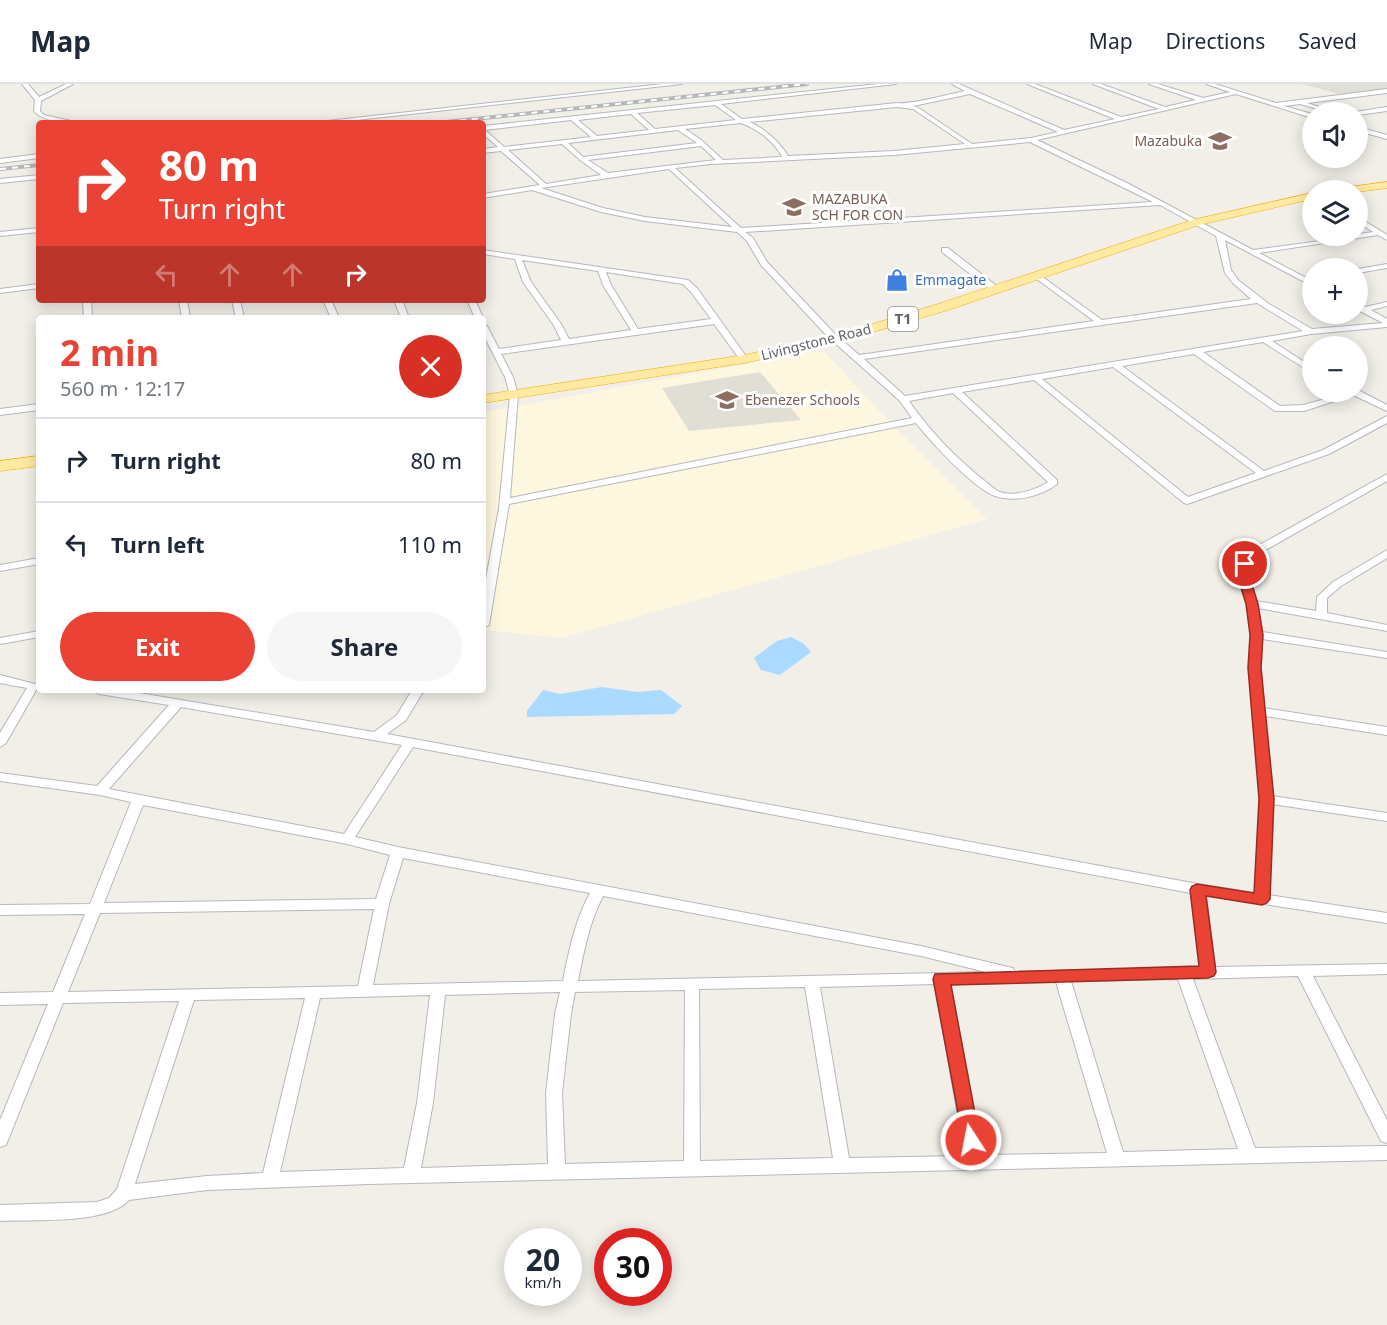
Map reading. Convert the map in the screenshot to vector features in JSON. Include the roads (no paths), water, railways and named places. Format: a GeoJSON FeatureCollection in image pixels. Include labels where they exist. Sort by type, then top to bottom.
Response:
{"type":"FeatureCollection","features":[{"type":"Feature","properties":{"kind":"highway"},"geometry":{"type":"LineString","coordinates":[[1368,188],[1387,185]]}},
{"type":"Feature","properties":{"kind":"highway","name":"Livingstone Road"},"geometry":{"type":"LineString","coordinates":[[486,399],[744,359],[836,339],[1196,222],[1302,198]]}},
{"type":"Feature","properties":{"kind":"highway"},"geometry":{"type":"LineString","coordinates":[[0,466],[36,461]]}},
{"type":"Feature","properties":{"kind":"street"},"geometry":{"type":"LineString","coordinates":[[25,84],[38,100]]}},
{"type":"Feature","properties":{"kind":"street"},"geometry":{"type":"LineString","coordinates":[[64,120],[38,114],[36,105],[38,100],[70,84]]}},
{"type":"Feature","properties":{"kind":"street"},"geometry":{"type":"LineString","coordinates":[[340,120],[679,84]]}},
{"type":"Feature","properties":{"kind":"street"},"geometry":{"type":"LineString","coordinates":[[486,130],[631,111],[893,84]]}},
{"type":"Feature","properties":{"kind":"street"},"geometry":{"type":"LineString","coordinates":[[954,84],[1063,132]]}},
{"type":"Feature","properties":{"kind":"street"},"geometry":{"type":"LineString","coordinates":[[1030,84],[1120,118]]}},
{"type":"Feature","properties":{"kind":"street"},"geometry":{"type":"LineString","coordinates":[[1096,84],[1165,109]]}},
{"type":"Feature","properties":{"kind":"street"},"geometry":{"type":"LineString","coordinates":[[1152,84],[1203,100]]}},
{"type":"Feature","properties":{"kind":"street"},"geometry":{"type":"LineString","coordinates":[[1209,84],[1302,113]]}},
{"type":"Feature","properties":{"kind":"street"},"geometry":{"type":"LineString","coordinates":[[1275,105],[1387,91]]}},
{"type":"Feature","properties":{"kind":"street"},"geometry":{"type":"LineString","coordinates":[[486,151],[654,130],[897,105],[908,106],[971,92]]}},
{"type":"Feature","properties":{"kind":"street"},"geometry":{"type":"LineString","coordinates":[[486,196],[544,185],[721,161],[822,158],[1031,140],[1234,93]]}},
{"type":"Feature","properties":{"kind":"street"},"geometry":{"type":"LineString","coordinates":[[1298,102],[1302,103]]}},
{"type":"Feature","properties":{"kind":"street"},"geometry":{"type":"LineString","coordinates":[[716,103],[741,121],[755,126],[782,150],[786,158]]}},
{"type":"Feature","properties":{"kind":"street"},"geometry":{"type":"LineString","coordinates":[[908,106],[939,123],[970,146]]}},
{"type":"Feature","properties":{"kind":"street"},"geometry":{"type":"LineString","coordinates":[[1368,112],[1387,109]]}},
{"type":"Feature","properties":{"kind":"street"},"geometry":{"type":"LineString","coordinates":[[631,111],[654,130]]}},
{"type":"Feature","properties":{"kind":"street"},"geometry":{"type":"LineString","coordinates":[[1368,115],[1379,117]]}},
{"type":"Feature","properties":{"kind":"street"},"geometry":{"type":"LineString","coordinates":[[572,118],[596,138]]}},
{"type":"Feature","properties":{"kind":"street"},"geometry":{"type":"LineString","coordinates":[[679,128],[721,161]]}},
{"type":"Feature","properties":{"kind":"street"},"geometry":{"type":"LineString","coordinates":[[1368,132],[1387,137]]}},
{"type":"Feature","properties":{"kind":"street"},"geometry":{"type":"LineString","coordinates":[[486,133],[518,164],[544,185]]}},
{"type":"Feature","properties":{"kind":"street"},"geometry":{"type":"LineString","coordinates":[[1031,140],[1302,276]]}},
{"type":"Feature","properties":{"kind":"street"},"geometry":{"type":"LineString","coordinates":[[564,142],[582,159],[607,176]]}},
{"type":"Feature","properties":{"kind":"street"},"geometry":{"type":"LineString","coordinates":[[582,159],[701,144]]}},
{"type":"Feature","properties":{"kind":"street"},"geometry":{"type":"LineString","coordinates":[[0,161],[36,156]]}},
{"type":"Feature","properties":{"kind":"street"},"geometry":{"type":"LineString","coordinates":[[670,167],[750,240],[764,263],[836,339],[903,399],[917,420],[960,466],[997,494],[1012,495],[1047,489],[1054,482],[955,390]]}},
{"type":"Feature","properties":{"kind":"street"},"geometry":{"type":"LineString","coordinates":[[0,182],[36,177]]}},
{"type":"Feature","properties":{"kind":"street"},"geometry":{"type":"LineString","coordinates":[[531,188],[591,207],[645,219],[737,230],[1162,204]]}},
{"type":"Feature","properties":{"kind":"street"},"geometry":{"type":"LineString","coordinates":[[1368,226],[1387,238]]}},
{"type":"Feature","properties":{"kind":"street"},"geometry":{"type":"LineString","coordinates":[[0,234],[36,230]]}},
{"type":"Feature","properties":{"kind":"street"},"geometry":{"type":"LineString","coordinates":[[1251,252],[1378,233]]}},
{"type":"Feature","properties":{"kind":"street"},"geometry":{"type":"LineString","coordinates":[[1219,234],[1224,243],[1226,269],[1230,276],[1260,300],[1311,332]]}},
{"type":"Feature","properties":{"kind":"street"},"geometry":{"type":"LineString","coordinates":[[945,250],[995,289]]}},
{"type":"Feature","properties":{"kind":"street"},"geometry":{"type":"LineString","coordinates":[[486,253],[685,282],[694,290],[744,359]]}},
{"type":"Feature","properties":{"kind":"street"},"geometry":{"type":"LineString","coordinates":[[518,258],[527,282],[557,324],[566,342]]}},
{"type":"Feature","properties":{"kind":"street"},"geometry":{"type":"LineString","coordinates":[[1368,269],[1387,266]]}},
{"type":"Feature","properties":{"kind":"street"},"geometry":{"type":"LineString","coordinates":[[601,270],[607,285],[636,332]]}},
{"type":"Feature","properties":{"kind":"street"},"geometry":{"type":"LineString","coordinates":[[1037,275],[1101,323]]}},
{"type":"Feature","properties":{"kind":"street"},"geometry":{"type":"LineString","coordinates":[[0,291],[36,286]]}},
{"type":"Feature","properties":{"kind":"street"},"geometry":{"type":"LineString","coordinates":[[856,358],[1260,300]]}},
{"type":"Feature","properties":{"kind":"street"},"geometry":{"type":"LineString","coordinates":[[1368,308],[1387,304]]}},
{"type":"Feature","properties":{"kind":"street"},"geometry":{"type":"LineString","coordinates":[[1368,313],[1387,324]]}},
{"type":"Feature","properties":{"kind":"street"},"geometry":{"type":"LineString","coordinates":[[495,352],[716,321]]}},
{"type":"Feature","properties":{"kind":"street"},"geometry":{"type":"LineString","coordinates":[[903,399],[1311,332],[1387,324]]}},
{"type":"Feature","properties":{"kind":"street"},"geometry":{"type":"LineString","coordinates":[[486,333],[509,377],[514,395],[504,502],[486,607]]}},
{"type":"Feature","properties":{"kind":"street"},"geometry":{"type":"LineString","coordinates":[[1265,340],[1302,364]]}},
{"type":"Feature","properties":{"kind":"street"},"geometry":{"type":"LineString","coordinates":[[1196,351],[1278,409],[1304,408],[1323,402]]}},
{"type":"Feature","properties":{"kind":"street"},"geometry":{"type":"LineString","coordinates":[[1114,364],[1264,475]]}},
{"type":"Feature","properties":{"kind":"street"},"geometry":{"type":"LineString","coordinates":[[1035,377],[1187,501],[1326,452],[1387,419]]}},
{"type":"Feature","properties":{"kind":"street"},"geometry":{"type":"LineString","coordinates":[[1368,399],[1387,408]]}},
{"type":"Feature","properties":{"kind":"street"},"geometry":{"type":"LineString","coordinates":[[0,412],[36,407]]}},
{"type":"Feature","properties":{"kind":"street"},"geometry":{"type":"LineString","coordinates":[[504,502],[917,420]]}},
{"type":"Feature","properties":{"kind":"street"},"geometry":{"type":"LineString","coordinates":[[1262,899],[1266,799],[1255,668],[1257,635],[1252,604],[1244,578],[1245,564],[1251,554],[1387,477]]}},
{"type":"Feature","properties":{"kind":"street"},"geometry":{"type":"LineString","coordinates":[[1321,615],[1322,597],[1337,584],[1387,553]]}},
{"type":"Feature","properties":{"kind":"street"},"geometry":{"type":"LineString","coordinates":[[0,568],[36,562]]}},
{"type":"Feature","properties":{"kind":"street"},"geometry":{"type":"LineString","coordinates":[[1252,604],[1387,628]]}},
{"type":"Feature","properties":{"kind":"street"},"geometry":{"type":"LineString","coordinates":[[0,641],[36,635]]}},
{"type":"Feature","properties":{"kind":"street"},"geometry":{"type":"LineString","coordinates":[[1257,635],[1387,655]]}},
{"type":"Feature","properties":{"kind":"street"},"geometry":{"type":"LineString","coordinates":[[0,679],[36,686]]}},
{"type":"Feature","properties":{"kind":"street"},"geometry":{"type":"LineString","coordinates":[[0,743],[36,688]]}},
{"type":"Feature","properties":{"kind":"street"},"geometry":{"type":"LineString","coordinates":[[117,693],[409,743],[1197,890],[1387,918]]}},
{"type":"Feature","properties":{"kind":"street"},"geometry":{"type":"LineString","coordinates":[[376,737],[402,717],[416,693]]}},
{"type":"Feature","properties":{"kind":"street"},"geometry":{"type":"LineString","coordinates":[[100,791],[178,703]]}},
{"type":"Feature","properties":{"kind":"street"},"geometry":{"type":"LineString","coordinates":[[1259,711],[1387,731]]}},
{"type":"Feature","properties":{"kind":"street"},"geometry":{"type":"LineString","coordinates":[[347,839],[409,743]]}},
{"type":"Feature","properties":{"kind":"street"},"geometry":{"type":"LineString","coordinates":[[0,777],[100,791],[347,839],[398,852],[921,951],[1025,976]]}},
{"type":"Feature","properties":{"kind":"street"},"geometry":{"type":"LineString","coordinates":[[1266,799],[1387,818]]}},
{"type":"Feature","properties":{"kind":"street"},"geometry":{"type":"LineString","coordinates":[[0,1140],[139,800]]}},
{"type":"Feature","properties":{"kind":"street"},"geometry":{"type":"LineString","coordinates":[[364,990],[382,904],[398,852]]}},
{"type":"Feature","properties":{"kind":"street"},"geometry":{"type":"LineString","coordinates":[[556,1172],[554,1093],[558,1047],[579,935],[587,912],[599,889]]}},
{"type":"Feature","properties":{"kind":"street"},"geometry":{"type":"LineString","coordinates":[[1197,890],[1208,972]]}},
{"type":"Feature","properties":{"kind":"street"},"geometry":{"type":"LineString","coordinates":[[0,910],[382,904]]}},
{"type":"Feature","properties":{"kind":"street"},"geometry":{"type":"LineString","coordinates":[[0,999],[1387,969]]}},
{"type":"Feature","properties":{"kind":"street"},"geometry":{"type":"LineString","coordinates":[[1303,971],[1387,1136]]}},
{"type":"Feature","properties":{"kind":"street"},"geometry":{"type":"LineString","coordinates":[[1184,974],[1250,1155]]}},
{"type":"Feature","properties":{"kind":"street"},"geometry":{"type":"LineString","coordinates":[[1062,976],[1117,1160]]}},
{"type":"Feature","properties":{"kind":"street"},"geometry":{"type":"LineString","coordinates":[[941,979],[975,1163]]}},
{"type":"Feature","properties":{"kind":"street"},"geometry":{"type":"LineString","coordinates":[[812,982],[842,1164]]}},
{"type":"Feature","properties":{"kind":"street"},"geometry":{"type":"LineString","coordinates":[[692,984],[692,1170]]}},
{"type":"Feature","properties":{"kind":"street"},"geometry":{"type":"LineString","coordinates":[[411,1175],[425,1103],[438,989]]}},
{"type":"Feature","properties":{"kind":"street"},"geometry":{"type":"LineString","coordinates":[[270,1180],[314,992]]}},
{"type":"Feature","properties":{"kind":"street"},"geometry":{"type":"LineString","coordinates":[[0,1213],[97,1209],[115,1203],[124,1193],[188,996]]}},
{"type":"Feature","properties":{"kind":"street"},"geometry":{"type":"LineString","coordinates":[[124,1193],[270,1180],[411,1175],[1387,1153]]}},
{"type":"Feature","properties":{"kind":"water"},"geometry":{"type":"Polygon","coordinates":[[[791,637],[804,644],[811,652],[780,675],[761,670],[754,658],[777,641],[791,637]]]}},
{"type":"Feature","properties":{"kind":"water"},"geometry":{"type":"Polygon","coordinates":[[[602,687],[637,692],[661,690],[682,706],[674,714],[527,717],[527,711],[543,690],[560,694],[602,687]]]}},
{"type":"Feature","properties":{"kind":"railway"},"geometry":{"type":"LineString","coordinates":[[465,120],[807,84]]}},
{"type":"Feature","properties":{"kind":"railway"},"geometry":{"type":"LineString","coordinates":[[0,169],[36,165]]}},
{"type":"Feature","properties":{"kind":"place","name":"Mazabuka"},"geometry":{"type":"Point","coordinates":[1220,141]}},
{"type":"Feature","properties":{"kind":"place","name":"MAZABUKA SCH FOR CON"},"geometry":{"type":"Point","coordinates":[794,207]}},
{"type":"Feature","properties":{"kind":"place","name":"Emmagate"},"geometry":{"type":"Point","coordinates":[897,280]}},
{"type":"Feature","properties":{"kind":"place","name":"Ebenezer Schools"},"geometry":{"type":"Point","coordinates":[727,400]}}]}
